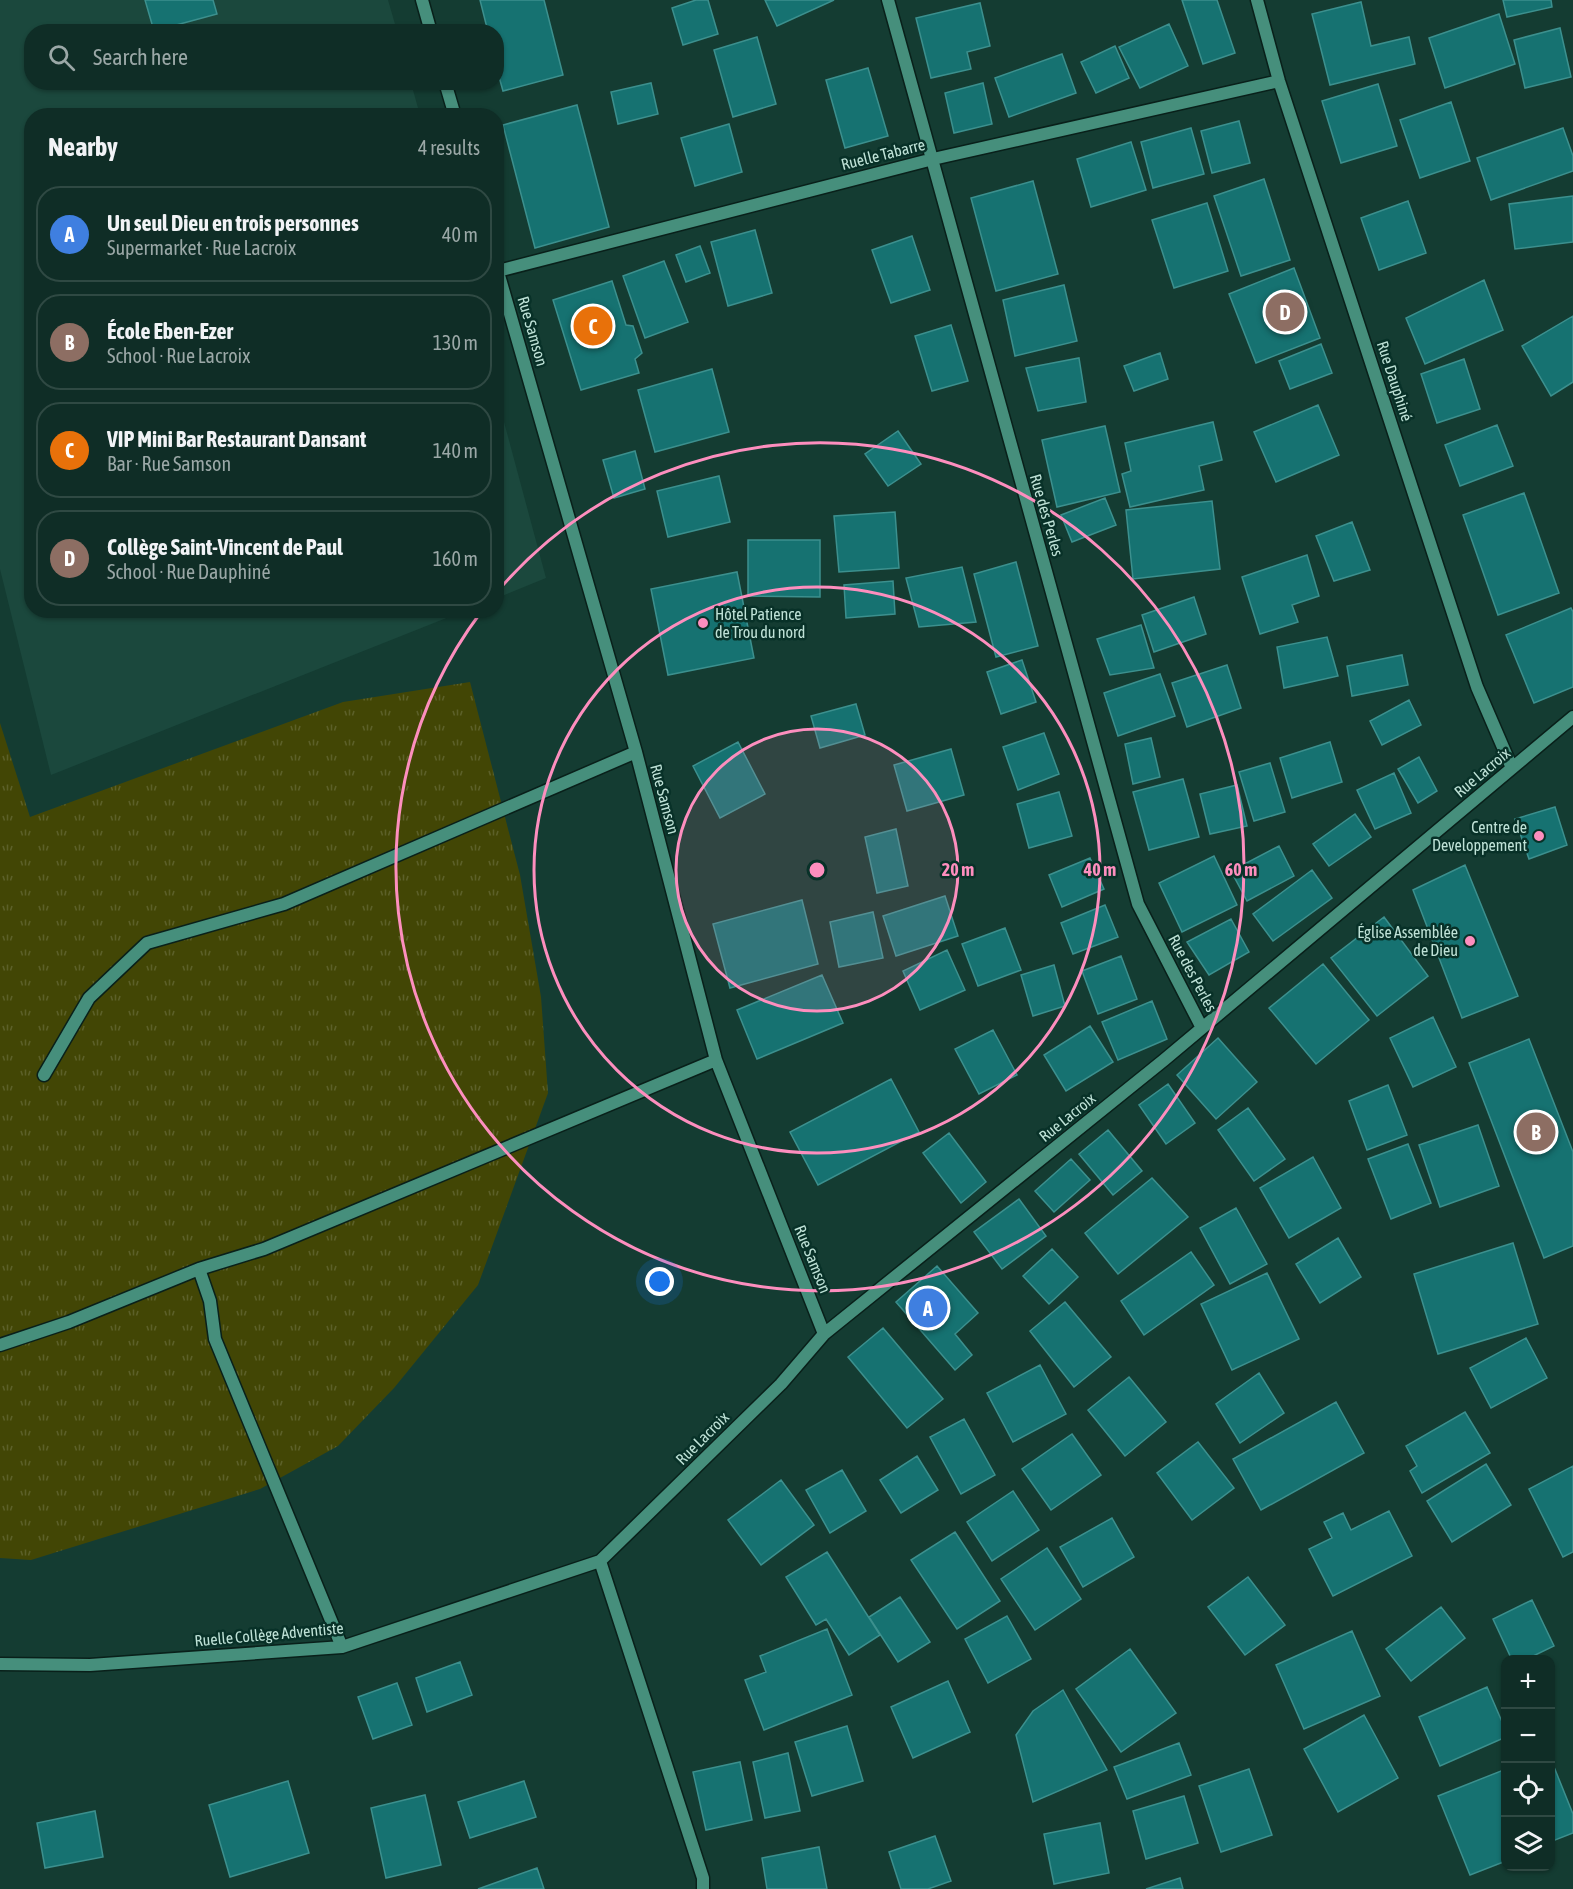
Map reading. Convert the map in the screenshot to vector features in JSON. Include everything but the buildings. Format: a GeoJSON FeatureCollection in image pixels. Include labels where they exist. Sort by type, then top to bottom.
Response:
{"type":"FeatureCollection","features":[{"type":"Feature","properties":{"kind":"street"},"geometry":{"type":"LineString","coordinates":[[422,0],[429,24]]}},
{"type":"Feature","properties":{"kind":"street","name":"Rue des Perles"},"geometry":{"type":"LineString","coordinates":[[888,0],[1138,904],[1202,1028]]}},
{"type":"Feature","properties":{"kind":"street","name":"Rue Dauphiné"},"geometry":{"type":"LineString","coordinates":[[1257,0],[1280,81],[1478,687],[1512,768]]}},
{"type":"Feature","properties":{"kind":"street","name":"Ruelle Tabarre"},"geometry":{"type":"LineString","coordinates":[[504,266],[933,159],[1280,81]]}},
{"type":"Feature","properties":{"kind":"street"},"geometry":{"type":"LineString","coordinates":[[448,90],[453,108]]}},
{"type":"Feature","properties":{"kind":"street","name":"Rue Samson"},"geometry":{"type":"LineString","coordinates":[[504,292],[636,752],[716,1060],[824,1334]]}},
{"type":"Feature","properties":{"kind":"street","name":"Rue Lacroix"},"geometry":{"type":"LineString","coordinates":[[600,1561],[781,1384],[824,1334],[1202,1028],[1573,717]]}},
{"type":"Feature","properties":{"kind":"street"},"geometry":{"type":"LineString","coordinates":[[44,1075],[89,998],[147,943],[284,904],[636,752]]}},
{"type":"Feature","properties":{"kind":"street"},"geometry":{"type":"LineString","coordinates":[[0,1345],[69,1322],[199,1269],[264,1249],[716,1060]]}},
{"type":"Feature","properties":{"kind":"street"},"geometry":{"type":"LineString","coordinates":[[199,1269],[210,1301],[215,1339],[342,1647]]}},
{"type":"Feature","properties":{"kind":"street"},"geometry":{"type":"LineString","coordinates":[[600,1561],[703,1878],[703,1889]]}},
{"type":"Feature","properties":{"kind":"street","name":"Ruelle Collège Adventiste"},"geometry":{"type":"LineString","coordinates":[[0,1664],[90,1665],[342,1647],[600,1561]]}},
{"type":"Feature","properties":{"kind":"shaded area"},"geometry":{"type":"Polygon","coordinates":[[[0,0],[388,0],[395,24],[24,24],[24,90],[413,90],[418,108],[24,108],[24,618],[446,618],[51,775],[0,569],[0,0]]]}},
{"type":"Feature","properties":{"kind":"shaded area"},"geometry":{"type":"Polygon","coordinates":[[[504,422],[546,578],[504,595],[504,422]]]}},
{"type":"Feature","properties":{"kind":"green space"},"geometry":{"type":"Polygon","coordinates":[[[470,682],[520,875],[541,997],[548,1093],[478,1285],[394,1388],[338,1446],[260,1489],[31,1560],[0,1558],[0,723],[30,817],[343,702],[470,682]]]}},
{"type":"Feature","properties":{"kind":"place","name":"Collège Saint-Vincent de Paul"},"geometry":{"type":"Point","coordinates":[1285,312]}},
{"type":"Feature","properties":{"kind":"place","name":"VIP Mini Bar Restaurant Dansant"},"geometry":{"type":"Point","coordinates":[593,326]}},
{"type":"Feature","properties":{"kind":"place","name":"Hôtel Patience de Trou du nord"},"geometry":{"type":"Point","coordinates":[703,623]}},
{"type":"Feature","properties":{"kind":"place","name":"Centre de Developpement"},"geometry":{"type":"Point","coordinates":[1539,836]}},
{"type":"Feature","properties":{"kind":"place","name":"Église Assemblée de Dieu"},"geometry":{"type":"Point","coordinates":[1470,941]}},
{"type":"Feature","properties":{"kind":"place","name":"École Eben-Ezer"},"geometry":{"type":"Point","coordinates":[1536,1132]}},
{"type":"Feature","properties":{"kind":"place","name":"Un seul Dieu en trois personnes"},"geometry":{"type":"Point","coordinates":[928,1308]}}]}
